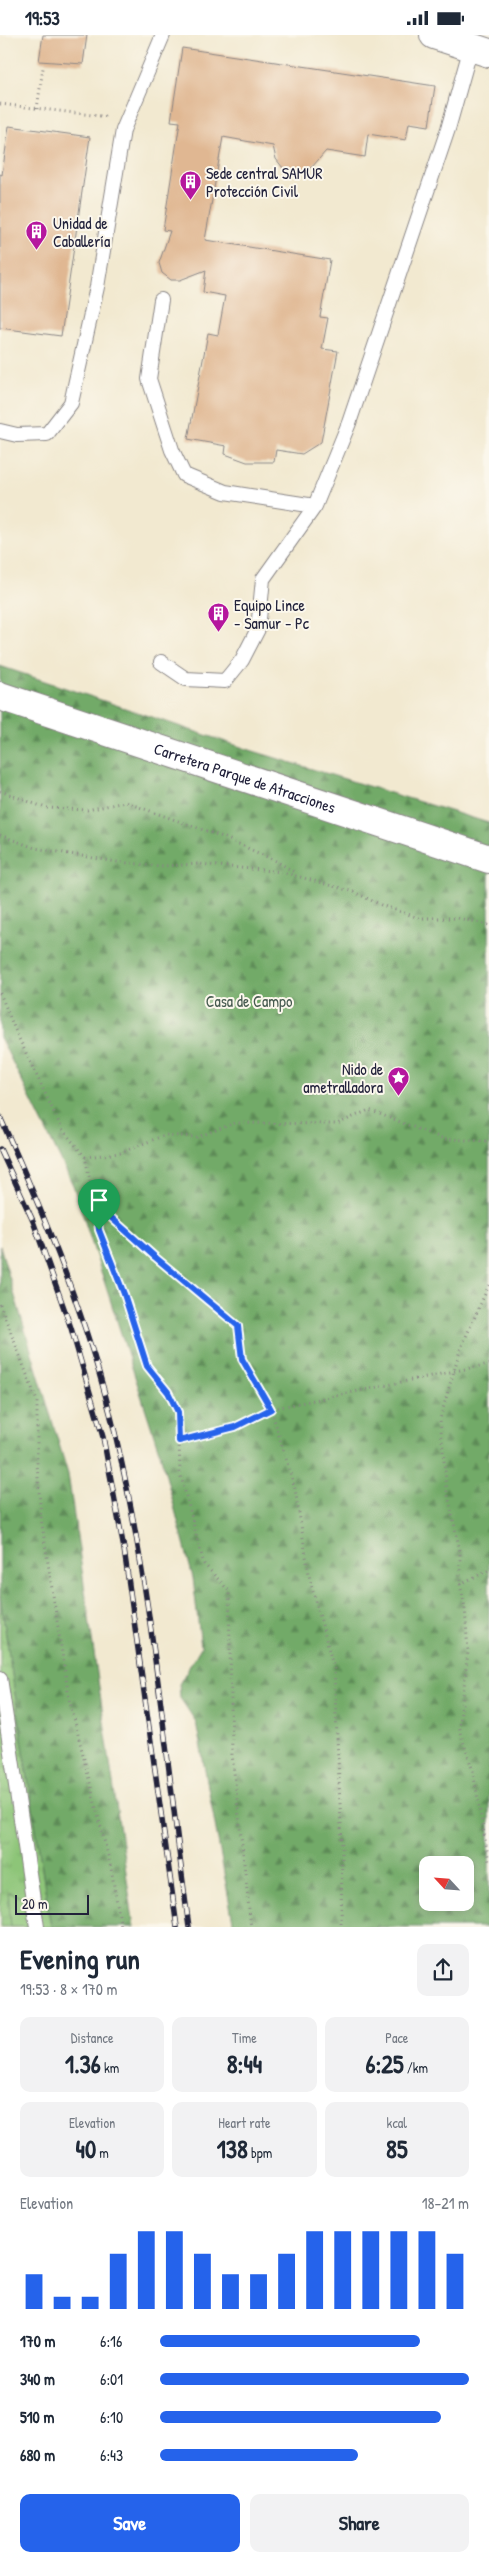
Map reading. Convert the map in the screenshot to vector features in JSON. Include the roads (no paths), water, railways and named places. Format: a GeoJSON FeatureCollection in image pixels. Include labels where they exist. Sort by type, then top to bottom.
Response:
{"type":"FeatureCollection","features":[{"type":"Feature","properties":{"kind":"street"},"geometry":{"type":"LineString","coordinates":[[434,35],[480,50]]}},
{"type":"Feature","properties":{"kind":"street","name":"Carretera Parque de Atracciones"},"geometry":{"type":"LineString","coordinates":[[0,696],[17,700],[489,859]]}},
{"type":"Feature","properties":{"kind":"lane"},"geometry":{"type":"LineString","coordinates":[[0,431],[17,435],[47,434],[71,403],[97,287],[123,130],[163,35]]}},
{"type":"Feature","properties":{"kind":"lane"},"geometry":{"type":"LineString","coordinates":[[161,662],[186,679],[225,681],[242,660],[258,629],[262,579],[315,506],[352,414],[448,129],[480,50]]}},
{"type":"Feature","properties":{"kind":"lane"},"geometry":{"type":"LineString","coordinates":[[160,300],[149,379],[172,449],[184,475],[225,492],[315,506]]}},
{"type":"Feature","properties":{"kind":"lane"},"geometry":{"type":"LineString","coordinates":[[0,1678],[2,1709],[37,1927]]}},
{"type":"Feature","properties":{"kind":"railway"},"geometry":{"type":"LineString","coordinates":[[0,1117],[34,1194],[65,1272],[93,1352],[115,1433],[128,1494],[149,1617],[189,1927]]}},
{"type":"Feature","properties":{"kind":"railway"},"geometry":{"type":"LineString","coordinates":[[0,1149],[33,1221],[71,1328],[103,1437],[124,1549],[177,1927]]}},
{"type":"Feature","properties":{"kind":"place","name":"Sede central SAMUR Protección Civil"},"geometry":{"type":"Point","coordinates":[190,201]}},
{"type":"Feature","properties":{"kind":"place","name":"Unidad de Caballería"},"geometry":{"type":"Point","coordinates":[37,251]}},
{"type":"Feature","properties":{"kind":"place","name":"Equipo Lince - Samur - Pc"},"geometry":{"type":"Point","coordinates":[218,633]}},
{"type":"Feature","properties":{"kind":"place","name":"Nido de ametralladora"},"geometry":{"type":"Point","coordinates":[399,1097]}},
{"type":"Feature","properties":{"kind":"park label","name":"Casa de Campo"},"geometry":{"type":"Point","coordinates":[249,1001]}}]}
